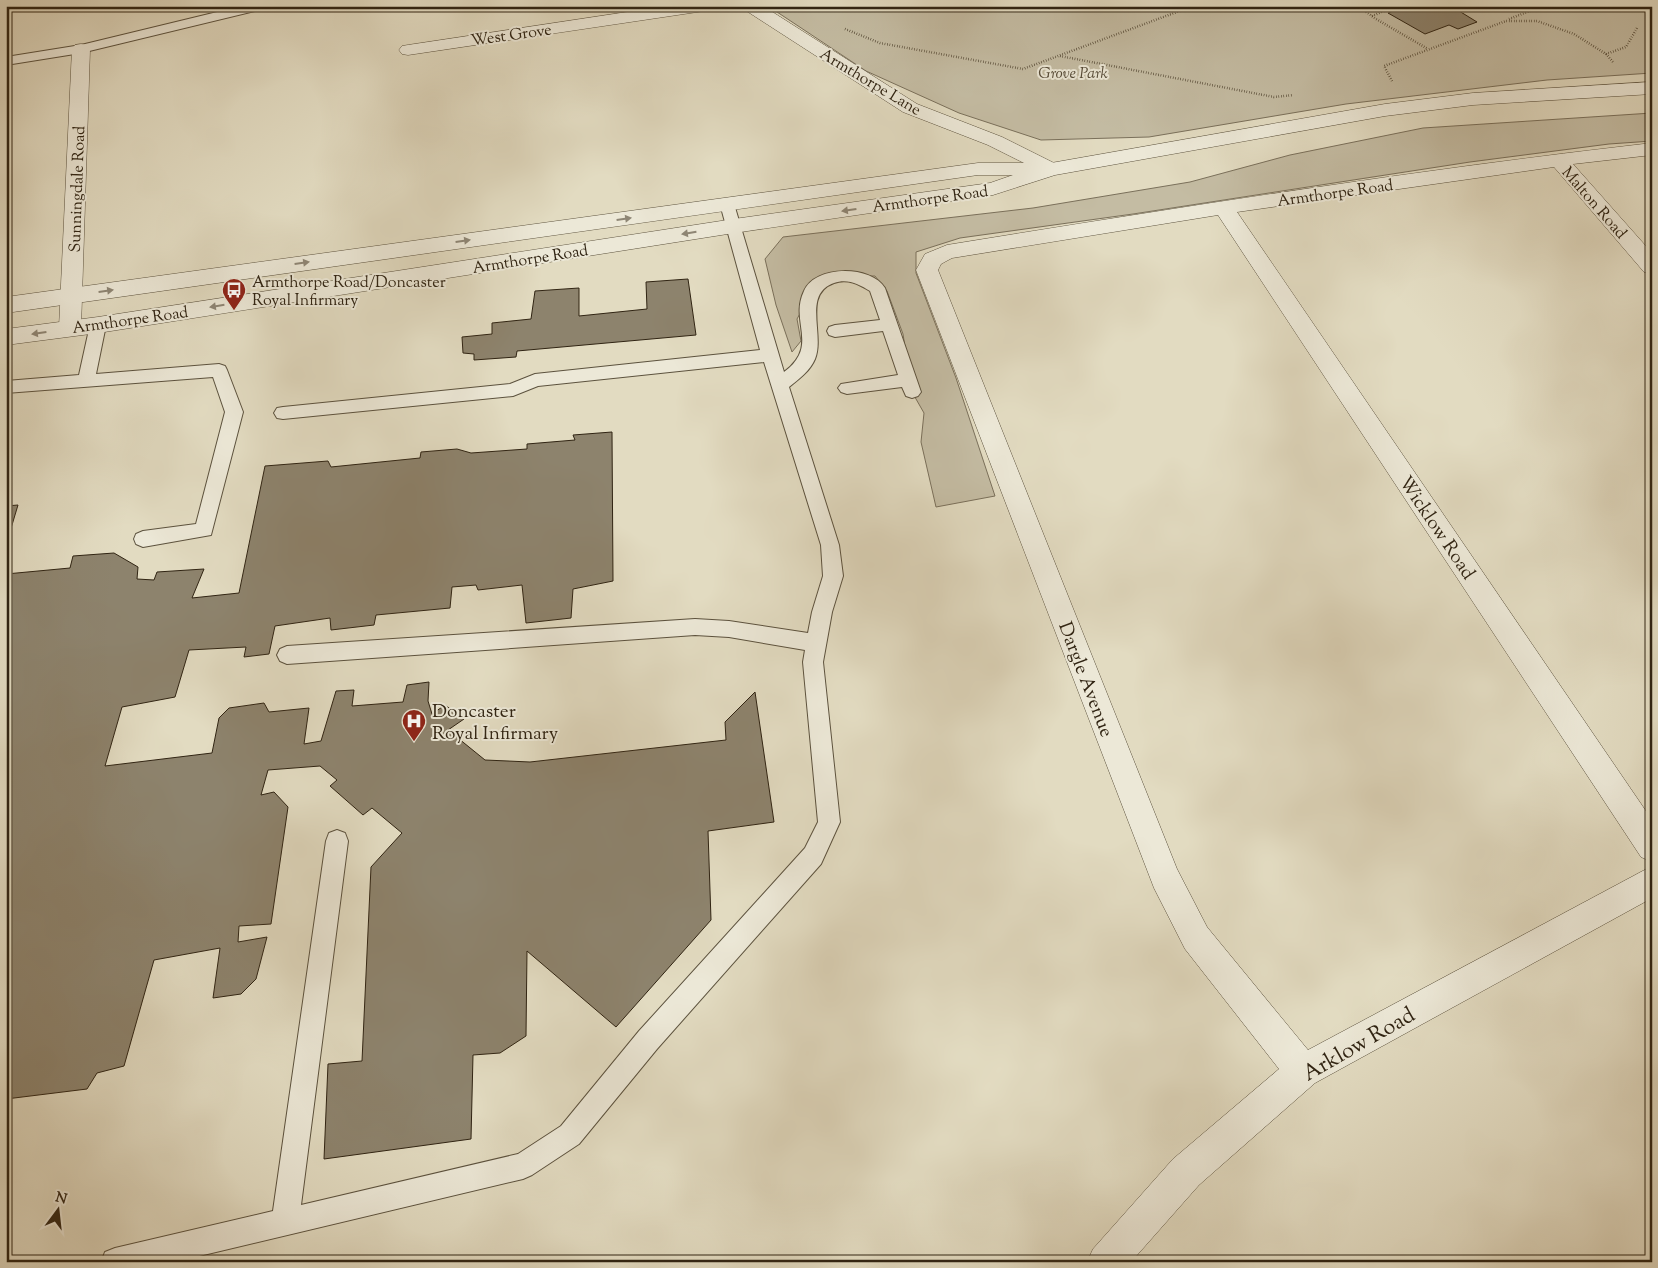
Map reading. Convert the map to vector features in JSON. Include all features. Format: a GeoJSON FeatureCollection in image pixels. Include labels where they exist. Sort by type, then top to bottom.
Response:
{"type":"FeatureCollection","features":[{"type":"Feature","properties":{"kind":"street","name":"West Grove"},"geometry":{"type":"LineString","coordinates":[[408,50],[704,6]]}},
{"type":"Feature","properties":{"kind":"street","name":"Armthorpe Lane"},"geometry":{"type":"LineString","coordinates":[[752,6],[910,108],[995,141],[1051,169]]}},
{"type":"Feature","properties":{"kind":"street","name":"Sunningdale Road"},"geometry":{"type":"LineString","coordinates":[[70,328],[81,49]]}},
{"type":"Feature","properties":{"kind":"street","name":"Armthorpe Road"},"geometry":{"type":"LineString","coordinates":[[6,337],[98,325],[734,226],[993,189],[1051,169],[1413,107],[1473,99],[1652,88]]}},
{"type":"Feature","properties":{"kind":"street","name":"Armthorpe Road"},"geometry":{"type":"LineString","coordinates":[[932,259],[947,252],[1224,208],[1558,159],[1652,149]]}},
{"type":"Feature","properties":{"kind":"street","name":"Malton Road"},"geometry":{"type":"LineString","coordinates":[[1558,159],[1652,267]]}},
{"type":"Feature","properties":{"kind":"street","name":"Armthorpe Road"},"geometry":{"type":"LineString","coordinates":[[6,305],[978,169],[1051,169]]}},
{"type":"Feature","properties":{"kind":"street","name":"Wicklow Road"},"geometry":{"type":"LineString","coordinates":[[1224,208],[1652,847]]}},
{"type":"Feature","properties":{"kind":"street","name":"Dargle Avenue"},"geometry":{"type":"LineString","coordinates":[[932,259],[927,270],[1165,876],[1196,938],[1303,1071]]}},
{"type":"Feature","properties":{"kind":"street","name":"Arklow Road"},"geometry":{"type":"LineString","coordinates":[[1106,1262],[1186,1172],[1303,1071],[1652,881]]}},
{"type":"Feature","properties":{"kind":"lane"},"geometry":{"type":"LineString","coordinates":[[6,61],[81,49],[258,6]]}},
{"type":"Feature","properties":{"kind":"lane"},"geometry":{"type":"LineString","coordinates":[[115,1262],[523,1166],[570,1135],[648,1040],[813,856],[829,822],[813,662],[822,612],[833,576],[830,545],[779,385],[727,204]]}},
{"type":"Feature","properties":{"kind":"lane"},"geometry":{"type":"LineString","coordinates":[[779,385],[807,360],[811,346],[808,299],[814,288],[820,282],[841,276],[863,279],[877,288],[910,386],[846,388]]}},
{"type":"Feature","properties":{"kind":"lane"},"geometry":{"type":"LineString","coordinates":[[86,381],[98,325]]}},
{"type":"Feature","properties":{"kind":"lane"},"geometry":{"type":"LineString","coordinates":[[835,331],[890,325]]}},
{"type":"Feature","properties":{"kind":"lane"},"geometry":{"type":"LineString","coordinates":[[283,413],[514,390],[535,380],[770,355]]}},
{"type":"Feature","properties":{"kind":"lane"},"geometry":{"type":"LineString","coordinates":[[6,387],[219,370],[234,412],[204,530],[143,539]]}},
{"type":"Feature","properties":{"kind":"lane"},"geometry":{"type":"LineString","coordinates":[[287,655],[695,627],[729,629],[816,643]]}},
{"type":"Feature","properties":{"kind":"lane"},"geometry":{"type":"LineString","coordinates":[[285,1223],[337,841]]}},
{"type":"Feature","properties":{"kind":"path"},"geometry":{"type":"LineString","coordinates":[[844,29],[880,44],[1023,69],[1193,6]]}},
{"type":"Feature","properties":{"kind":"path"},"geometry":{"type":"LineString","coordinates":[[1358,6],[1371,16],[1428,49]]}},
{"type":"Feature","properties":{"kind":"path"},"geometry":{"type":"LineString","coordinates":[[1371,16],[1396,6]]}},
{"type":"Feature","properties":{"kind":"path"},"geometry":{"type":"LineString","coordinates":[[1413,107],[1395,88],[1384,66],[1543,6]]}},
{"type":"Feature","properties":{"kind":"path"},"geometry":{"type":"LineString","coordinates":[[1506,20],[1537,22],[1574,34],[1606,54],[1618,66]]}},
{"type":"Feature","properties":{"kind":"path"},"geometry":{"type":"LineString","coordinates":[[1606,54],[1626,47],[1636,28]]}},
{"type":"Feature","properties":{"kind":"path"},"geometry":{"type":"LineString","coordinates":[[1060,56],[1274,97],[1293,95]]}},
{"type":"Feature","properties":{"kind":"green space","name":"Grove Park"},"geometry":{"type":"Polygon","coordinates":[[[768,6],[1652,6],[1652,73],[1547,80],[1346,104],[1149,137],[1041,140],[959,113],[866,71],[768,6]]]}},
{"type":"Feature","properties":{"kind":"green space"},"geometry":{"type":"Polygon","coordinates":[[[1652,113],[1652,141],[1609,144],[1470,162],[1133,214],[960,238],[916,252],[916,273],[956,378],[995,496],[936,507],[921,442],[924,413],[912,392],[903,334],[887,291],[875,276],[853,276],[814,288],[797,319],[801,341],[792,352],[776,305],[765,259],[783,237],[1033,208],[1190,182],[1290,155],[1423,128],[1652,113]]]}},
{"type":"Feature","properties":{"kind":"building"},"geometry":{"type":"Polygon","coordinates":[[[1406,6],[1451,6],[1477,22],[1458,29],[1449,25],[1425,34],[1388,13],[1406,6]]]}},
{"type":"Feature","properties":{"kind":"building"},"geometry":{"type":"Polygon","coordinates":[[[688,279],[696,335],[517,351],[516,357],[474,360],[474,354],[463,353],[462,337],[492,334],[492,323],[531,319],[535,291],[579,288],[579,316],[647,309],[646,282],[688,279]]]}},
{"type":"Feature","properties":{"kind":"building"},"geometry":{"type":"Polygon","coordinates":[[[612,432],[613,581],[573,589],[571,618],[526,623],[522,585],[478,590],[476,585],[452,587],[450,608],[376,615],[374,625],[331,630],[330,618],[275,626],[269,654],[244,657],[246,647],[189,650],[175,697],[122,707],[105,766],[212,753],[219,718],[229,708],[264,703],[269,712],[309,708],[304,744],[321,741],[336,691],[354,690],[352,706],[403,702],[407,685],[429,682],[428,701],[432,714],[445,705],[464,719],[448,730],[485,760],[530,762],[726,740],[725,722],[755,692],[774,822],[708,831],[711,920],[616,1027],[527,951],[526,1036],[500,1053],[473,1055],[471,1139],[324,1159],[328,1064],[362,1061],[371,867],[402,833],[372,808],[363,815],[330,786],[337,780],[320,766],[268,770],[261,795],[274,792],[288,807],[271,924],[239,926],[238,942],[267,937],[256,979],[241,994],[213,998],[220,948],[154,960],[124,1066],[97,1073],[87,1089],[6,1099],[6,574],[70,568],[73,556],[114,553],[138,567],[137,579],[154,580],[157,572],[204,569],[192,598],[239,593],[265,466],[328,461],[331,467],[420,458],[421,452],[457,449],[471,453],[527,449],[527,444],[575,440],[573,435],[612,432]]]}},
{"type":"Feature","properties":{"kind":"building"},"geometry":{"type":"Polygon","coordinates":[[[18,505],[6,545],[6,506],[18,505]]]}},
{"type":"Feature","properties":{"kind":"place","name":"Armthorpe Road/Doncaster Royal Infirmary"},"geometry":{"type":"Point","coordinates":[234,311]}},
{"type":"Feature","properties":{"kind":"place","name":"Doncaster Royal Infirmary"},"geometry":{"type":"Point","coordinates":[414,742]}}]}
